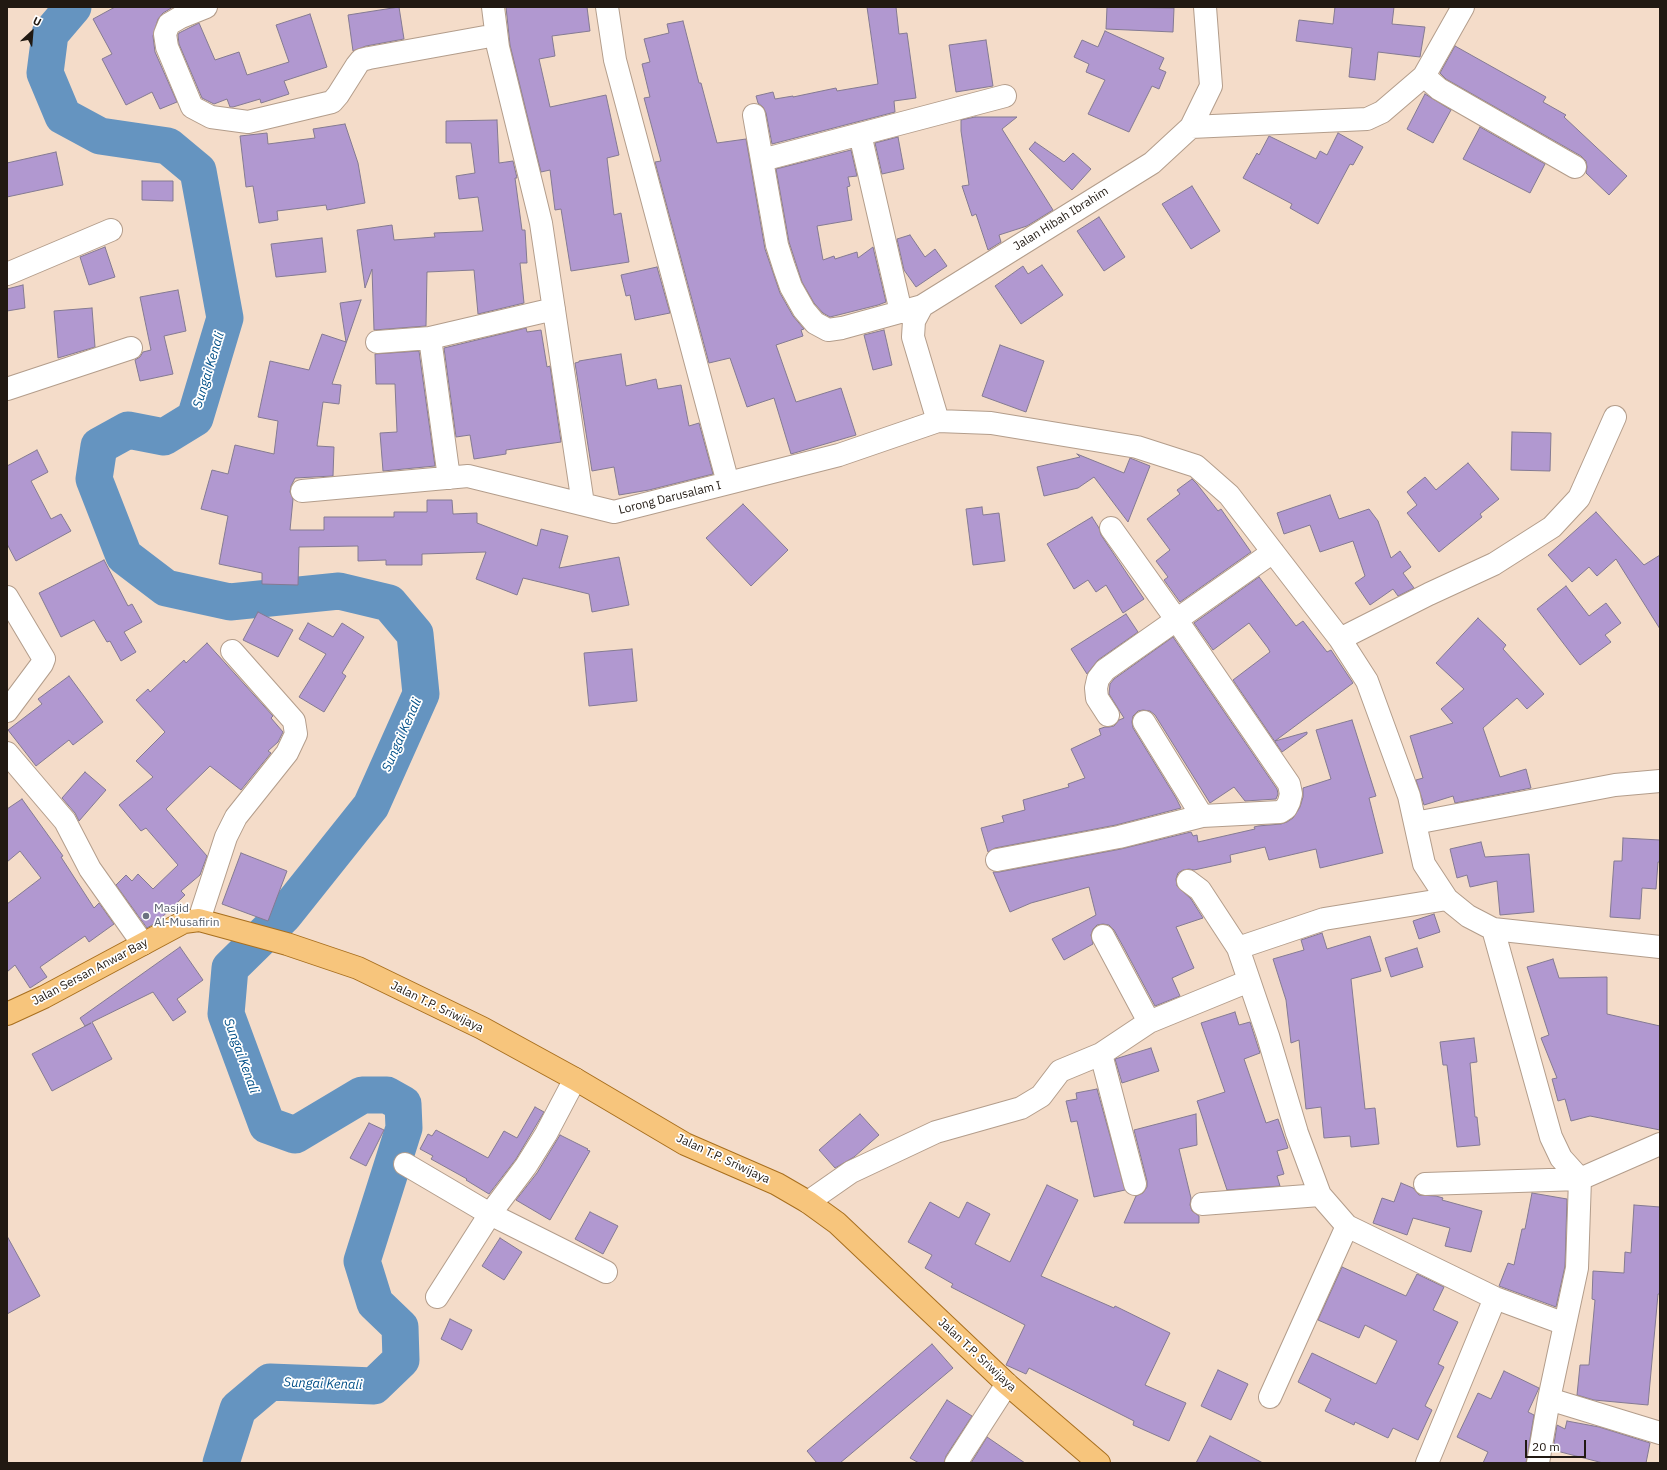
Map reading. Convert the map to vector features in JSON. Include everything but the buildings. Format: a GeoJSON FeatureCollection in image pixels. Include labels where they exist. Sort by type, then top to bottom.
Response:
{"type":"FeatureCollection","features":[{"type":"Feature","properties":{"kind":"main road","name":"Jalan Sersan Anwar Bay"},"geometry":{"type":"LineString","coordinates":[[7,1014],[44,997],[184,922],[204,921],[287,944]]}},
{"type":"Feature","properties":{"kind":"main road","name":"Jalan T.P. Sriwijaya"},"geometry":{"type":"LineString","coordinates":[[287,944],[358,968],[482,1028],[575,1079],[685,1144],[777,1184],[808,1202],[837,1223],[1007,1384],[1099,1463]]}},
{"type":"Feature","properties":{"kind":"street"},"geometry":{"type":"LineString","coordinates":[[206,7],[181,17],[169,24],[165,34],[167,47],[192,107],[211,116],[248,122],[332,102],[362,60],[496,35]]}},
{"type":"Feature","properties":{"kind":"street"},"geometry":{"type":"LineString","coordinates":[[493,7],[496,35],[541,223],[583,504]]}},
{"type":"Feature","properties":{"kind":"street"},"geometry":{"type":"LineString","coordinates":[[607,7],[615,60],[728,483]]}},
{"type":"Feature","properties":{"kind":"street","name":"Jalan Hibah Ibrahim"},"geometry":{"type":"LineString","coordinates":[[754,115],[777,245],[791,287],[804,310],[815,323],[828,330],[842,328],[922,306],[1152,163],[1191,127],[1211,86],[1205,7]]}},
{"type":"Feature","properties":{"kind":"street"},"geometry":{"type":"LineString","coordinates":[[1191,127],[1367,118],[1382,112],[1418,83],[1424,76],[1463,7]]}},
{"type":"Feature","properties":{"kind":"street"},"geometry":{"type":"LineString","coordinates":[[1424,76],[1439,89],[1576,167]]}},
{"type":"Feature","properties":{"kind":"street"},"geometry":{"type":"LineString","coordinates":[[762,160],[1005,96]]}},
{"type":"Feature","properties":{"kind":"street"},"geometry":{"type":"LineString","coordinates":[[860,134],[901,312]]}},
{"type":"Feature","properties":{"kind":"street"},"geometry":{"type":"LineString","coordinates":[[7,274],[111,230]]}},
{"type":"Feature","properties":{"kind":"street"},"geometry":{"type":"LineString","coordinates":[[922,306],[914,321],[913,337],[938,421],[991,423],[1137,447],[1196,466],[1229,495],[1340,639],[1367,681],[1409,796],[1424,864],[1447,899],[1468,916],[1493,929],[1660,947]]}},
{"type":"Feature","properties":{"kind":"street"},"geometry":{"type":"LineString","coordinates":[[377,342],[430,338],[554,309]]}},
{"type":"Feature","properties":{"kind":"street"},"geometry":{"type":"LineString","coordinates":[[430,338],[449,478]]}},
{"type":"Feature","properties":{"kind":"street"},"geometry":{"type":"LineString","coordinates":[[7,389],[131,348]]}},
{"type":"Feature","properties":{"kind":"street"},"geometry":{"type":"LineString","coordinates":[[1340,639],[1429,594],[1494,564],[1552,527],[1579,498],[1615,417]]}},
{"type":"Feature","properties":{"kind":"street","name":"Lorong Darusalam I"},"geometry":{"type":"LineString","coordinates":[[302,491],[468,476],[614,512],[839,455],[938,421]]}},
{"type":"Feature","properties":{"kind":"street"},"geometry":{"type":"LineString","coordinates":[[997,860],[1119,837],[1202,816],[1280,812],[1286,808],[1292,794],[1289,784],[1176,619],[1111,528]]}},
{"type":"Feature","properties":{"kind":"street"},"geometry":{"type":"LineString","coordinates":[[1108,715],[1097,698],[1096,688],[1098,679],[1105,670],[1273,552]]}},
{"type":"Feature","properties":{"kind":"street"},"geometry":{"type":"LineString","coordinates":[[7,597],[44,659],[42,664],[7,712]]}},
{"type":"Feature","properties":{"kind":"street"},"geometry":{"type":"LineString","coordinates":[[204,921],[226,837],[236,817],[287,753],[296,734],[294,721],[232,651]]}},
{"type":"Feature","properties":{"kind":"street"},"geometry":{"type":"LineString","coordinates":[[1144,722],[1202,816]]}},
{"type":"Feature","properties":{"kind":"street"},"geometry":{"type":"LineString","coordinates":[[7,753],[70,828],[90,870],[143,944]]}},
{"type":"Feature","properties":{"kind":"street"},"geometry":{"type":"LineString","coordinates":[[1415,823],[1615,784],[1660,781]]}},
{"type":"Feature","properties":{"kind":"street"},"geometry":{"type":"LineString","coordinates":[[1188,881],[1200,890],[1238,948],[1268,1036],[1297,1133],[1320,1195],[1347,1226],[1496,1298],[1565,1324]]}},
{"type":"Feature","properties":{"kind":"street"},"geometry":{"type":"LineString","coordinates":[[1238,948],[1324,919],[1447,899]]}},
{"type":"Feature","properties":{"kind":"street"},"geometry":{"type":"LineString","coordinates":[[1493,929],[1551,1137],[1561,1158],[1580,1179],[1577,1268],[1549,1399],[1538,1463]]}},
{"type":"Feature","properties":{"kind":"street"},"geometry":{"type":"LineString","coordinates":[[1103,936],[1149,1022]]}},
{"type":"Feature","properties":{"kind":"street"},"geometry":{"type":"LineString","coordinates":[[808,1202],[851,1172],[936,1132],[1021,1108],[1041,1096],[1060,1071],[1101,1054],[1149,1022],[1250,981]]}},
{"type":"Feature","properties":{"kind":"street"},"geometry":{"type":"LineString","coordinates":[[1101,1054],[1135,1184]]}},
{"type":"Feature","properties":{"kind":"street"},"geometry":{"type":"LineString","coordinates":[[437,1297],[490,1214],[526,1166],[546,1134],[575,1079]]}},
{"type":"Feature","properties":{"kind":"street"},"geometry":{"type":"LineString","coordinates":[[1425,1184],[1580,1179],[1660,1144]]}},
{"type":"Feature","properties":{"kind":"street"},"geometry":{"type":"LineString","coordinates":[[405,1164],[490,1214],[606,1272]]}},
{"type":"Feature","properties":{"kind":"street"},"geometry":{"type":"LineString","coordinates":[[1202,1204],[1320,1195]]}},
{"type":"Feature","properties":{"kind":"street"},"geometry":{"type":"LineString","coordinates":[[1270,1397],[1347,1226]]}},
{"type":"Feature","properties":{"kind":"street"},"geometry":{"type":"LineString","coordinates":[[1427,1463],[1496,1298]]}},
{"type":"Feature","properties":{"kind":"street"},"geometry":{"type":"LineString","coordinates":[[956,1463],[1007,1384]]}},
{"type":"Feature","properties":{"kind":"street"},"geometry":{"type":"LineString","coordinates":[[1549,1399],[1660,1433]]}},
{"type":"Feature","properties":{"kind":"waterway","name":"Sungai Kenali"},"geometry":{"type":"LineString","coordinates":[[73,7],[50,34],[45,73],[63,116],[100,136],[168,146],[198,171],[225,318],[195,418],[164,437],[128,430],[99,446],[94,479],[124,556],[166,588],[230,602],[339,591],[389,603],[415,634],[421,694],[371,806],[284,915],[230,968],[226,1014],[267,1125],[295,1135],[362,1095],[387,1095],[403,1104],[404,1128],[362,1261],[375,1303],[400,1327],[401,1360],[374,1386],[270,1382],[238,1409],[221,1463]]}},
{"type":"Feature","properties":{"kind":"place","name":"Masjid Al-Musafirin"},"geometry":{"type":"Point","coordinates":[146,916]}}]}
